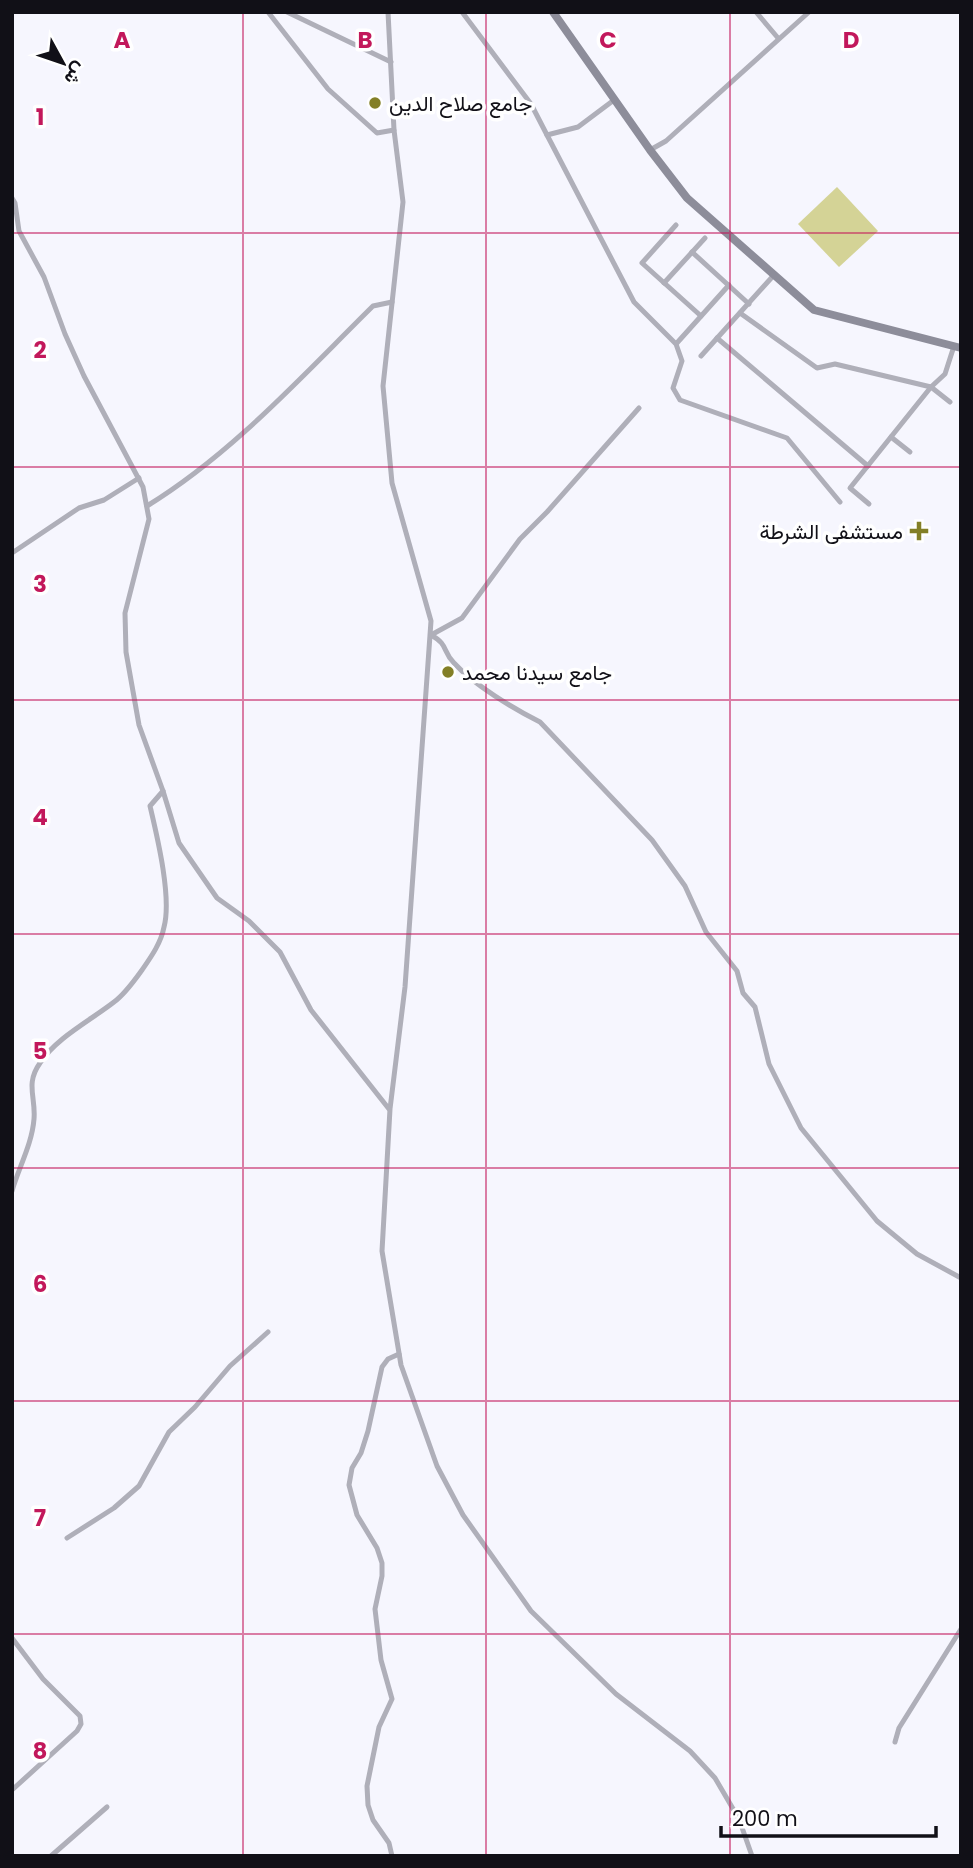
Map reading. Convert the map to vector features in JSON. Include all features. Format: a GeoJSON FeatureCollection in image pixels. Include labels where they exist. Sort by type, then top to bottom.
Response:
{"type":"FeatureCollection","features":[{"type":"Feature","properties":{"kind":"street"},"geometry":{"type":"LineString","coordinates":[[268,12],[328,89],[377,133],[394,131]]}},
{"type":"Feature","properties":{"kind":"street"},"geometry":{"type":"LineString","coordinates":[[287,12],[391,62]]}},
{"type":"Feature","properties":{"kind":"street"},"geometry":{"type":"LineString","coordinates":[[388,12],[394,131],[403,202],[383,386],[391,483],[431,621],[405,987],[390,1109],[382,1251],[399,1354],[437,1466],[463,1515],[531,1611],[616,1694],[690,1751],[715,1778],[739,1819],[752,1856]]}},
{"type":"Feature","properties":{"kind":"street"},"geometry":{"type":"LineString","coordinates":[[462,12],[531,104],[634,302],[676,344],[682,361],[673,388],[676,396],[680,400],[787,438],[840,502]]}},
{"type":"Feature","properties":{"kind":"street"},"geometry":{"type":"LineString","coordinates":[[553,12],[687,198],[814,310],[957,347],[945,374],[931,387],[850,488],[869,504]]}},
{"type":"Feature","properties":{"kind":"street"},"geometry":{"type":"LineString","coordinates":[[756,12],[778,38]]}},
{"type":"Feature","properties":{"kind":"street"},"geometry":{"type":"LineString","coordinates":[[650,149],[666,141],[808,12]]}},
{"type":"Feature","properties":{"kind":"street"},"geometry":{"type":"LineString","coordinates":[[547,135],[578,127],[614,100]]}},
{"type":"Feature","properties":{"kind":"street"},"geometry":{"type":"LineString","coordinates":[[12,198],[15,202],[19,231],[44,276],[83,376],[144,487],[149,519],[125,612],[126,652],[139,725],[179,843],[217,898],[249,921],[280,952],[311,1010],[390,1109]]}},
{"type":"Feature","properties":{"kind":"street"},"geometry":{"type":"LineString","coordinates":[[676,225],[642,262],[701,316]]}},
{"type":"Feature","properties":{"kind":"street"},"geometry":{"type":"LineString","coordinates":[[664,283],[705,238]]}},
{"type":"Feature","properties":{"kind":"street"},"geometry":{"type":"LineString","coordinates":[[692,252],[749,304]]}},
{"type":"Feature","properties":{"kind":"street"},"geometry":{"type":"LineString","coordinates":[[701,356],[774,275]]}},
{"type":"Feature","properties":{"kind":"street"},"geometry":{"type":"LineString","coordinates":[[676,344],[729,285]]}},
{"type":"Feature","properties":{"kind":"street"},"geometry":{"type":"LineString","coordinates":[[147,506],[182,484],[237,440],[373,306],[392,302]]}},
{"type":"Feature","properties":{"kind":"street"},"geometry":{"type":"LineString","coordinates":[[740,313],[817,368],[835,364],[931,387],[950,402]]}},
{"type":"Feature","properties":{"kind":"street"},"geometry":{"type":"LineString","coordinates":[[717,338],[868,466]]}},
{"type":"Feature","properties":{"kind":"street"},"geometry":{"type":"LineString","coordinates":[[430,635],[462,618],[520,539],[639,408]]}},
{"type":"Feature","properties":{"kind":"street"},"geometry":{"type":"LineString","coordinates":[[891,437],[910,452]]}},
{"type":"Feature","properties":{"kind":"street"},"geometry":{"type":"LineString","coordinates":[[12,553],[79,508],[104,500],[139,478]]}},
{"type":"Feature","properties":{"kind":"street"},"geometry":{"type":"LineString","coordinates":[[430,635],[443,642],[453,662],[462,670],[518,711],[540,722],[652,840],[684,886],[706,932],[737,971],[743,993],[755,1007],[769,1064],[801,1128],[877,1221],[917,1254],[961,1278]]}},
{"type":"Feature","properties":{"kind":"street"},"geometry":{"type":"LineString","coordinates":[[12,1191],[31,1137],[34,1118],[32,1077],[41,1060],[94,1016],[116,1002],[153,954],[164,928],[167,907],[150,806],[163,791]]}},
{"type":"Feature","properties":{"kind":"street"},"geometry":{"type":"LineString","coordinates":[[67,1538],[114,1508],[139,1486],[169,1432],[195,1407],[230,1366],[268,1332]]}},
{"type":"Feature","properties":{"kind":"street"},"geometry":{"type":"LineString","coordinates":[[392,1856],[389,1843],[373,1820],[367,1786],[379,1727],[392,1699],[381,1660],[375,1609],[382,1563],[377,1548],[356,1515],[349,1485],[352,1468],[361,1453],[368,1431],[382,1367],[388,1359],[399,1354]]}},
{"type":"Feature","properties":{"kind":"street"},"geometry":{"type":"LineString","coordinates":[[894,1742],[899,1728],[961,1629]]}},
{"type":"Feature","properties":{"kind":"street"},"geometry":{"type":"LineString","coordinates":[[12,1638],[43,1679],[80,1716],[81,1724],[77,1731],[12,1790]]}},
{"type":"Feature","properties":{"kind":"street"},"geometry":{"type":"LineString","coordinates":[[51,1856],[107,1807]]}},
{"type":"Feature","properties":{"kind":"shaded area"},"geometry":{"type":"Polygon","coordinates":[[[837,187],[878,231],[839,267],[798,224],[837,187]]]}},
{"type":"Feature","properties":{"kind":"place","name":"جامع صلاح الدين"},"geometry":{"type":"Point","coordinates":[375,103]}},
{"type":"Feature","properties":{"kind":"place","name":"مستشفى الشرطة"},"geometry":{"type":"Point","coordinates":[919,531]}},
{"type":"Feature","properties":{"kind":"place","name":"جامع سيدنا محمد"},"geometry":{"type":"Point","coordinates":[448,672]}}]}
